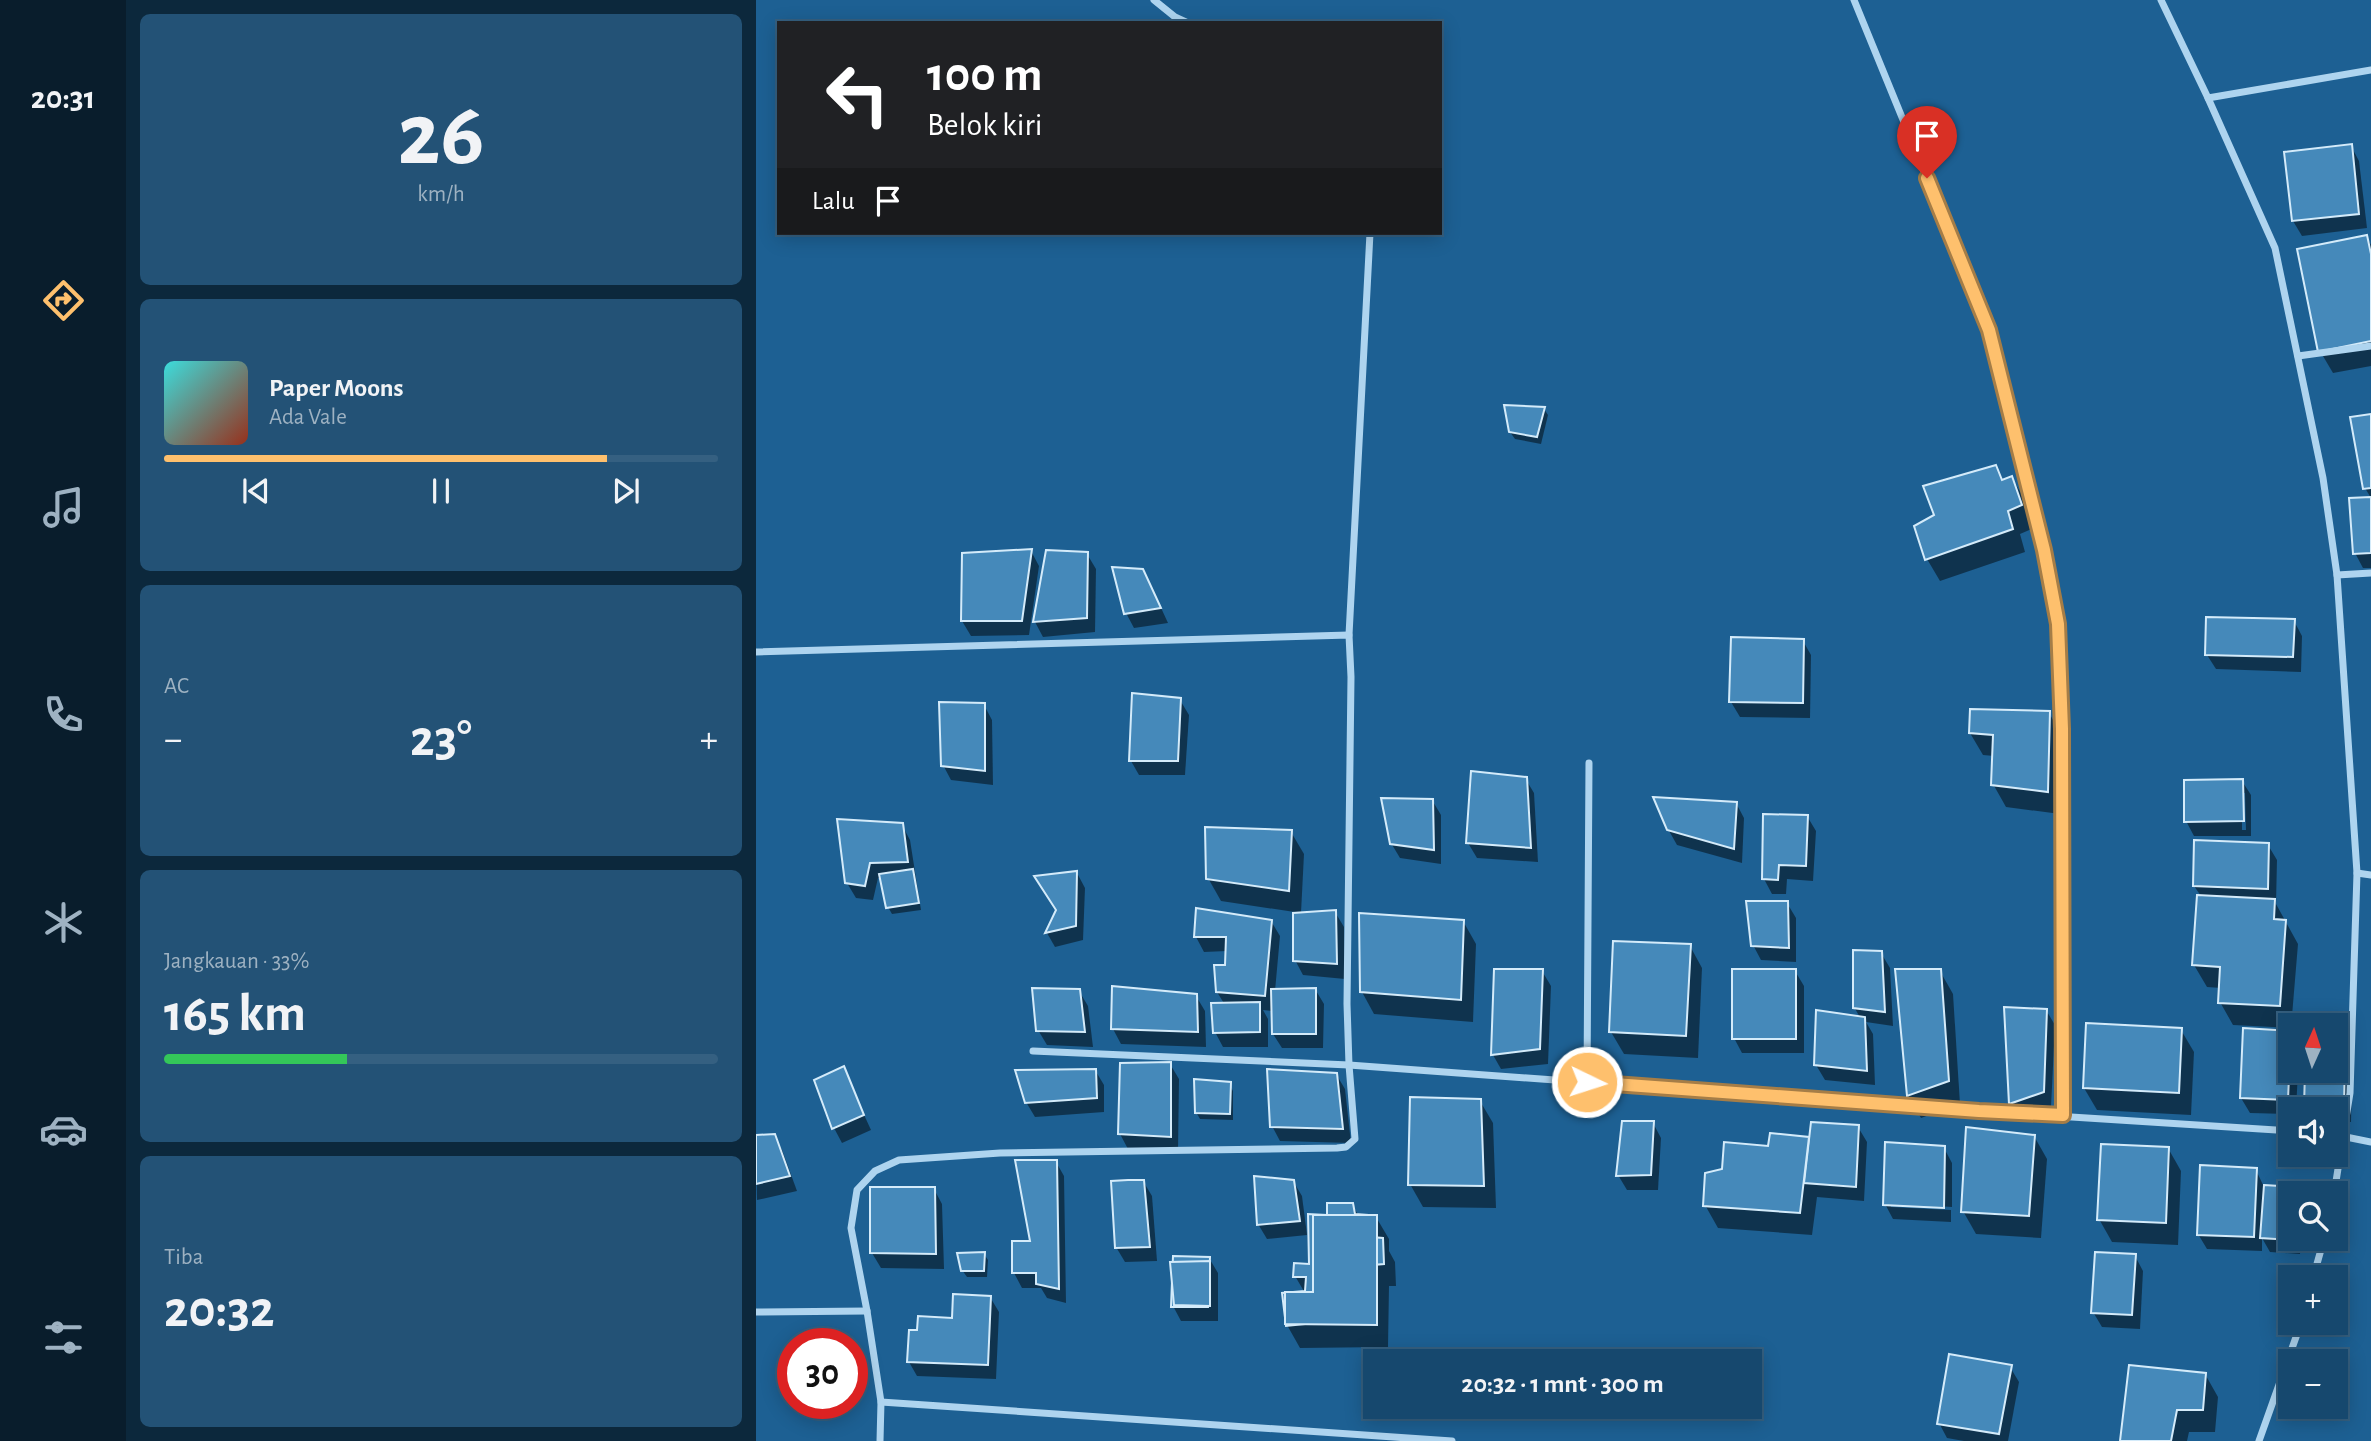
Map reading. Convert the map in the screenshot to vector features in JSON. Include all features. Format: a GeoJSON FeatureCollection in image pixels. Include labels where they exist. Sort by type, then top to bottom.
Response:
{"type":"FeatureCollection","features":[{"type":"Feature","properties":{"kind":"street"},"geometry":{"type":"LineString","coordinates":[[1154,0],[1184,21]]}},
{"type":"Feature","properties":{"kind":"street"},"geometry":{"type":"LineString","coordinates":[[1854,0],[1989,330],[2053,590],[2058,624],[2062,729],[2063,1115]]}},
{"type":"Feature","properties":{"kind":"street"},"geometry":{"type":"LineString","coordinates":[[2161,0],[2275,248],[2323,478],[2337,575],[2357,873],[2348,1110]]}},
{"type":"Feature","properties":{"kind":"street"},"geometry":{"type":"LineString","coordinates":[[2208,98],[2371,70]]}},
{"type":"Feature","properties":{"kind":"street"},"geometry":{"type":"LineString","coordinates":[[880,1441],[881,1402],[851,1228],[857,1191],[875,1171],[899,1160],[1000,1153],[1346,1147],[1355,1139],[1347,1004],[1351,677],[1349,635],[1370,235]]}},
{"type":"Feature","properties":{"kind":"street"},"geometry":{"type":"LineString","coordinates":[[2298,356],[2371,346]]}},
{"type":"Feature","properties":{"kind":"street"},"geometry":{"type":"LineString","coordinates":[[2337,575],[2371,573]]}},
{"type":"Feature","properties":{"kind":"street"},"geometry":{"type":"LineString","coordinates":[[756,652],[1349,635]]}},
{"type":"Feature","properties":{"kind":"street"},"geometry":{"type":"LineString","coordinates":[[1587,1082],[1589,763]]}},
{"type":"Feature","properties":{"kind":"street"},"geometry":{"type":"LineString","coordinates":[[2357,873],[2371,874]]}},
{"type":"Feature","properties":{"kind":"street"},"geometry":{"type":"LineString","coordinates":[[1033,1051],[1349,1065],[2278,1130]]}},
{"type":"Feature","properties":{"kind":"street"},"geometry":{"type":"LineString","coordinates":[[2348,1137],[2371,1142]]}},
{"type":"Feature","properties":{"kind":"street"},"geometry":{"type":"LineString","coordinates":[[756,1312],[867,1311]]}},
{"type":"Feature","properties":{"kind":"street"},"geometry":{"type":"LineString","coordinates":[[2259,1441],[2297,1335]]}},
{"type":"Feature","properties":{"kind":"street"},"geometry":{"type":"LineString","coordinates":[[881,1402],[1452,1441]]}},
{"type":"Feature","properties":{"kind":"building"},"geometry":{"type":"Polygon","coordinates":[[[2352,144],[2359,214],[2292,221],[2284,152],[2352,144]]]}},
{"type":"Feature","properties":{"kind":"building"},"geometry":{"type":"Polygon","coordinates":[[[2367,235],[2371,254],[2371,341],[2318,352],[2297,249],[2367,235]]]}},
{"type":"Feature","properties":{"kind":"building"},"geometry":{"type":"Polygon","coordinates":[[[1504,405],[1545,407],[1537,437],[1509,432],[1504,405]]]}},
{"type":"Feature","properties":{"kind":"building"},"geometry":{"type":"Polygon","coordinates":[[[2371,414],[2371,488],[2363,489],[2350,417],[2371,414]]]}},
{"type":"Feature","properties":{"kind":"building"},"geometry":{"type":"Polygon","coordinates":[[[1996,465],[2002,480],[2012,476],[2022,505],[2008,511],[2013,529],[1925,560],[1914,526],[1934,515],[1923,486],[1996,465]]]}},
{"type":"Feature","properties":{"kind":"building"},"geometry":{"type":"Polygon","coordinates":[[[2371,497],[2371,553],[2353,554],[2349,498],[2371,497]]]}},
{"type":"Feature","properties":{"kind":"building"},"geometry":{"type":"Polygon","coordinates":[[[1032,549],[1022,621],[961,621],[962,553],[1032,549]]]}},
{"type":"Feature","properties":{"kind":"building"},"geometry":{"type":"Polygon","coordinates":[[[1046,550],[1088,552],[1087,618],[1033,622],[1046,550]]]}},
{"type":"Feature","properties":{"kind":"building"},"geometry":{"type":"Polygon","coordinates":[[[1112,567],[1143,569],[1161,608],[1124,614],[1112,567]]]}},
{"type":"Feature","properties":{"kind":"building"},"geometry":{"type":"Polygon","coordinates":[[[2206,617],[2295,619],[2293,657],[2205,655],[2206,617]]]}},
{"type":"Feature","properties":{"kind":"building"},"geometry":{"type":"Polygon","coordinates":[[[1731,637],[1804,639],[1803,703],[1729,702],[1731,637]]]}},
{"type":"Feature","properties":{"kind":"building"},"geometry":{"type":"Polygon","coordinates":[[[1132,693],[1181,698],[1178,761],[1129,761],[1132,693]]]}},
{"type":"Feature","properties":{"kind":"building"},"geometry":{"type":"Polygon","coordinates":[[[939,702],[985,703],[985,771],[941,766],[939,702]]]}},
{"type":"Feature","properties":{"kind":"building"},"geometry":{"type":"Polygon","coordinates":[[[1970,709],[2050,711],[2048,792],[1991,785],[1993,735],[1969,733],[1970,709]]]}},
{"type":"Feature","properties":{"kind":"building"},"geometry":{"type":"Polygon","coordinates":[[[1471,771],[1527,777],[1531,848],[1466,843],[1471,771]]]}},
{"type":"Feature","properties":{"kind":"building"},"geometry":{"type":"Polygon","coordinates":[[[2243,779],[2244,821],[2184,822],[2184,780],[2243,779]]]}},
{"type":"Feature","properties":{"kind":"building"},"geometry":{"type":"Polygon","coordinates":[[[1653,797],[1737,802],[1734,849],[1667,830],[1653,797]]]}},
{"type":"Feature","properties":{"kind":"building"},"geometry":{"type":"Polygon","coordinates":[[[1381,798],[1433,799],[1434,850],[1390,844],[1381,798]]]}},
{"type":"Feature","properties":{"kind":"building"},"geometry":{"type":"Polygon","coordinates":[[[1763,814],[1808,815],[1806,866],[1779,865],[1778,880],[1762,879],[1763,814]]]}},
{"type":"Feature","properties":{"kind":"building"},"geometry":{"type":"Polygon","coordinates":[[[837,819],[903,823],[908,862],[870,863],[865,886],[845,883],[837,819]]]}},
{"type":"Feature","properties":{"kind":"building"},"geometry":{"type":"Polygon","coordinates":[[[1205,827],[1292,830],[1289,891],[1206,879],[1205,827]]]}},
{"type":"Feature","properties":{"kind":"building"},"geometry":{"type":"Polygon","coordinates":[[[2194,840],[2269,843],[2268,889],[2193,886],[2194,840]]]}},
{"type":"Feature","properties":{"kind":"building"},"geometry":{"type":"Polygon","coordinates":[[[913,869],[919,903],[886,908],[879,874],[913,869]]]}},
{"type":"Feature","properties":{"kind":"building"},"geometry":{"type":"Polygon","coordinates":[[[1077,871],[1076,926],[1045,933],[1056,910],[1034,876],[1077,871]]]}},
{"type":"Feature","properties":{"kind":"building"},"geometry":{"type":"Polygon","coordinates":[[[2197,895],[2275,899],[2274,919],[2286,920],[2280,1006],[2218,1003],[2220,967],[2192,965],[2197,895]]]}},
{"type":"Feature","properties":{"kind":"building"},"geometry":{"type":"Polygon","coordinates":[[[1746,901],[1788,901],[1789,948],[1751,946],[1746,901]]]}},
{"type":"Feature","properties":{"kind":"building"},"geometry":{"type":"Polygon","coordinates":[[[1196,908],[1272,920],[1265,996],[1216,992],[1214,965],[1225,965],[1226,937],[1194,937],[1196,908]]]}},
{"type":"Feature","properties":{"kind":"building"},"geometry":{"type":"Polygon","coordinates":[[[1336,910],[1337,964],[1293,961],[1293,913],[1336,910]]]}},
{"type":"Feature","properties":{"kind":"building"},"geometry":{"type":"Polygon","coordinates":[[[1359,913],[1464,920],[1461,1000],[1360,992],[1359,913]]]}},
{"type":"Feature","properties":{"kind":"building"},"geometry":{"type":"Polygon","coordinates":[[[1613,941],[1691,944],[1686,1036],[1609,1032],[1613,941]]]}},
{"type":"Feature","properties":{"kind":"building"},"geometry":{"type":"Polygon","coordinates":[[[1853,950],[1882,951],[1885,1012],[1853,1008],[1853,950]]]}},
{"type":"Feature","properties":{"kind":"building"},"geometry":{"type":"Polygon","coordinates":[[[1494,969],[1543,969],[1540,1049],[1491,1055],[1494,969]]]}},
{"type":"Feature","properties":{"kind":"building"},"geometry":{"type":"Polygon","coordinates":[[[1732,969],[1796,969],[1796,1039],[1732,1039],[1732,969]]]}},
{"type":"Feature","properties":{"kind":"building"},"geometry":{"type":"Polygon","coordinates":[[[1895,969],[1941,969],[1949,1081],[1907,1096],[1895,969]]]}},
{"type":"Feature","properties":{"kind":"building"},"geometry":{"type":"Polygon","coordinates":[[[1112,986],[1197,994],[1198,1032],[1111,1029],[1112,986]]]}},
{"type":"Feature","properties":{"kind":"building"},"geometry":{"type":"Polygon","coordinates":[[[1032,988],[1080,989],[1085,1032],[1036,1031],[1032,988]]]}},
{"type":"Feature","properties":{"kind":"building"},"geometry":{"type":"Polygon","coordinates":[[[1316,988],[1316,1034],[1272,1034],[1271,989],[1316,988]]]}},
{"type":"Feature","properties":{"kind":"building"},"geometry":{"type":"Polygon","coordinates":[[[1260,1002],[1260,1032],[1213,1033],[1211,1003],[1260,1002]]]}},
{"type":"Feature","properties":{"kind":"building"},"geometry":{"type":"Polygon","coordinates":[[[2004,1007],[2047,1009],[2044,1092],[2009,1104],[2004,1007]]]}},
{"type":"Feature","properties":{"kind":"building"},"geometry":{"type":"Polygon","coordinates":[[[1816,1010],[1865,1017],[1867,1071],[1814,1065],[1816,1010]]]}},
{"type":"Feature","properties":{"kind":"building"},"geometry":{"type":"Polygon","coordinates":[[[2086,1023],[2182,1028],[2179,1093],[2083,1088],[2086,1023]]]}},
{"type":"Feature","properties":{"kind":"building"},"geometry":{"type":"Polygon","coordinates":[[[2243,1028],[2278,1030],[2278,1083],[2289,1083],[2288,1097],[2278,1097],[2278,1100],[2240,1098],[2243,1028]]]}},
{"type":"Feature","properties":{"kind":"building"},"geometry":{"type":"Polygon","coordinates":[[[1171,1062],[1171,1137],[1118,1134],[1120,1063],[1171,1062]]]}},
{"type":"Feature","properties":{"kind":"building"},"geometry":{"type":"Polygon","coordinates":[[[844,1066],[864,1115],[832,1129],[814,1080],[844,1066]]]}},
{"type":"Feature","properties":{"kind":"building"},"geometry":{"type":"Polygon","coordinates":[[[1096,1069],[1097,1098],[1025,1103],[1015,1070],[1096,1069]]]}},
{"type":"Feature","properties":{"kind":"building"},"geometry":{"type":"Polygon","coordinates":[[[1267,1069],[1337,1073],[1343,1129],[1270,1127],[1267,1069]]]}},
{"type":"Feature","properties":{"kind":"building"},"geometry":{"type":"Polygon","coordinates":[[[1194,1079],[1231,1082],[1230,1114],[1195,1113],[1194,1079]]]}},
{"type":"Feature","properties":{"kind":"building"},"geometry":{"type":"Polygon","coordinates":[[[2305,1083],[2344,1083],[2344,1097],[2304,1097],[2305,1083]]]}},
{"type":"Feature","properties":{"kind":"building"},"geometry":{"type":"Polygon","coordinates":[[[1410,1097],[1481,1099],[1484,1186],[1408,1185],[1410,1097]]]}},
{"type":"Feature","properties":{"kind":"building"},"geometry":{"type":"Polygon","coordinates":[[[1622,1121],[1654,1121],[1651,1175],[1616,1176],[1622,1121]]]}},
{"type":"Feature","properties":{"kind":"building"},"geometry":{"type":"Polygon","coordinates":[[[1811,1122],[1859,1125],[1856,1187],[1804,1183],[1811,1122]]]}},
{"type":"Feature","properties":{"kind":"building"},"geometry":{"type":"Polygon","coordinates":[[[1966,1127],[2035,1135],[2029,1216],[1961,1212],[1966,1127]]]}},
{"type":"Feature","properties":{"kind":"building"},"geometry":{"type":"Polygon","coordinates":[[[1770,1133],[1809,1137],[1800,1213],[1703,1206],[1705,1173],[1722,1169],[1724,1142],[1768,1146],[1770,1133]]]}},
{"type":"Feature","properties":{"kind":"building"},"geometry":{"type":"Polygon","coordinates":[[[775,1134],[790,1176],[756,1184],[756,1135],[775,1134]]]}},
{"type":"Feature","properties":{"kind":"building"},"geometry":{"type":"Polygon","coordinates":[[[1885,1142],[1945,1146],[1944,1208],[1883,1205],[1885,1142]]]}},
{"type":"Feature","properties":{"kind":"building"},"geometry":{"type":"Polygon","coordinates":[[[2101,1144],[2169,1147],[2166,1223],[2097,1220],[2101,1144]]]}},
{"type":"Feature","properties":{"kind":"building"},"geometry":{"type":"Polygon","coordinates":[[[1015,1160],[1057,1160],[1059,1289],[1036,1284],[1036,1273],[1012,1273],[1012,1241],[1030,1241],[1015,1160]]]}},
{"type":"Feature","properties":{"kind":"building"},"geometry":{"type":"Polygon","coordinates":[[[2200,1165],[2257,1168],[2254,1237],[2197,1235],[2200,1165]]]}},
{"type":"Feature","properties":{"kind":"building"},"geometry":{"type":"Polygon","coordinates":[[[1254,1176],[1294,1180],[1300,1221],[1257,1225],[1254,1176]]]}},
{"type":"Feature","properties":{"kind":"building"},"geometry":{"type":"Polygon","coordinates":[[[1144,1180],[1150,1247],[1115,1248],[1111,1181],[1144,1180]]]}},
{"type":"Feature","properties":{"kind":"building"},"geometry":{"type":"Polygon","coordinates":[[[2264,1185],[2278,1186],[2278,1239],[2260,1238],[2264,1185]]]}},
{"type":"Feature","properties":{"kind":"building"},"geometry":{"type":"Polygon","coordinates":[[[870,1187],[935,1187],[936,1254],[870,1253],[870,1187]]]}},
{"type":"Feature","properties":{"kind":"building"},"geometry":{"type":"Polygon","coordinates":[[[1327,1203],[1353,1203],[1355,1214],[1368,1215],[1371,1237],[1383,1238],[1384,1264],[1373,1265],[1375,1317],[1286,1326],[1282,1293],[1305,1291],[1306,1277],[1293,1277],[1294,1263],[1309,1264],[1308,1214],[1327,1215],[1327,1203]]]}},
{"type":"Feature","properties":{"kind":"building"},"geometry":{"type":"Polygon","coordinates":[[[1313,1215],[1377,1215],[1377,1325],[1285,1324],[1285,1292],[1313,1292],[1313,1215]]]}},
{"type":"Feature","properties":{"kind":"building"},"geometry":{"type":"Polygon","coordinates":[[[985,1252],[984,1271],[961,1271],[957,1253],[985,1252]]]}},
{"type":"Feature","properties":{"kind":"building"},"geometry":{"type":"Polygon","coordinates":[[[2095,1252],[2136,1254],[2132,1315],[2091,1313],[2095,1252]]]}},
{"type":"Feature","properties":{"kind":"building"},"geometry":{"type":"Polygon","coordinates":[[[1173,1256],[1210,1257],[1208,1307],[1171,1307],[1173,1256]]]}},
{"type":"Feature","properties":{"kind":"building"},"geometry":{"type":"Polygon","coordinates":[[[1210,1261],[1210,1306],[1174,1305],[1170,1262],[1210,1261]]]}},
{"type":"Feature","properties":{"kind":"building"},"geometry":{"type":"Polygon","coordinates":[[[953,1294],[991,1296],[988,1365],[907,1362],[909,1330],[917,1330],[918,1316],[952,1318],[953,1294]]]}},
{"type":"Feature","properties":{"kind":"building"},"geometry":{"type":"Polygon","coordinates":[[[1949,1354],[2012,1365],[1999,1434],[1937,1424],[1949,1354]]]}},
{"type":"Feature","properties":{"kind":"building"},"geometry":{"type":"Polygon","coordinates":[[[2129,1365],[2206,1373],[2203,1410],[2177,1410],[2171,1441],[2120,1441],[2129,1365]]]}},
{"type":"Feature","properties":{"kind":"route"},"geometry":{"type":"LineString","coordinates":[[1587,1082],[2063,1115],[2062,729],[2058,624],[2044,550],[1989,330],[1927,178]]}}]}
